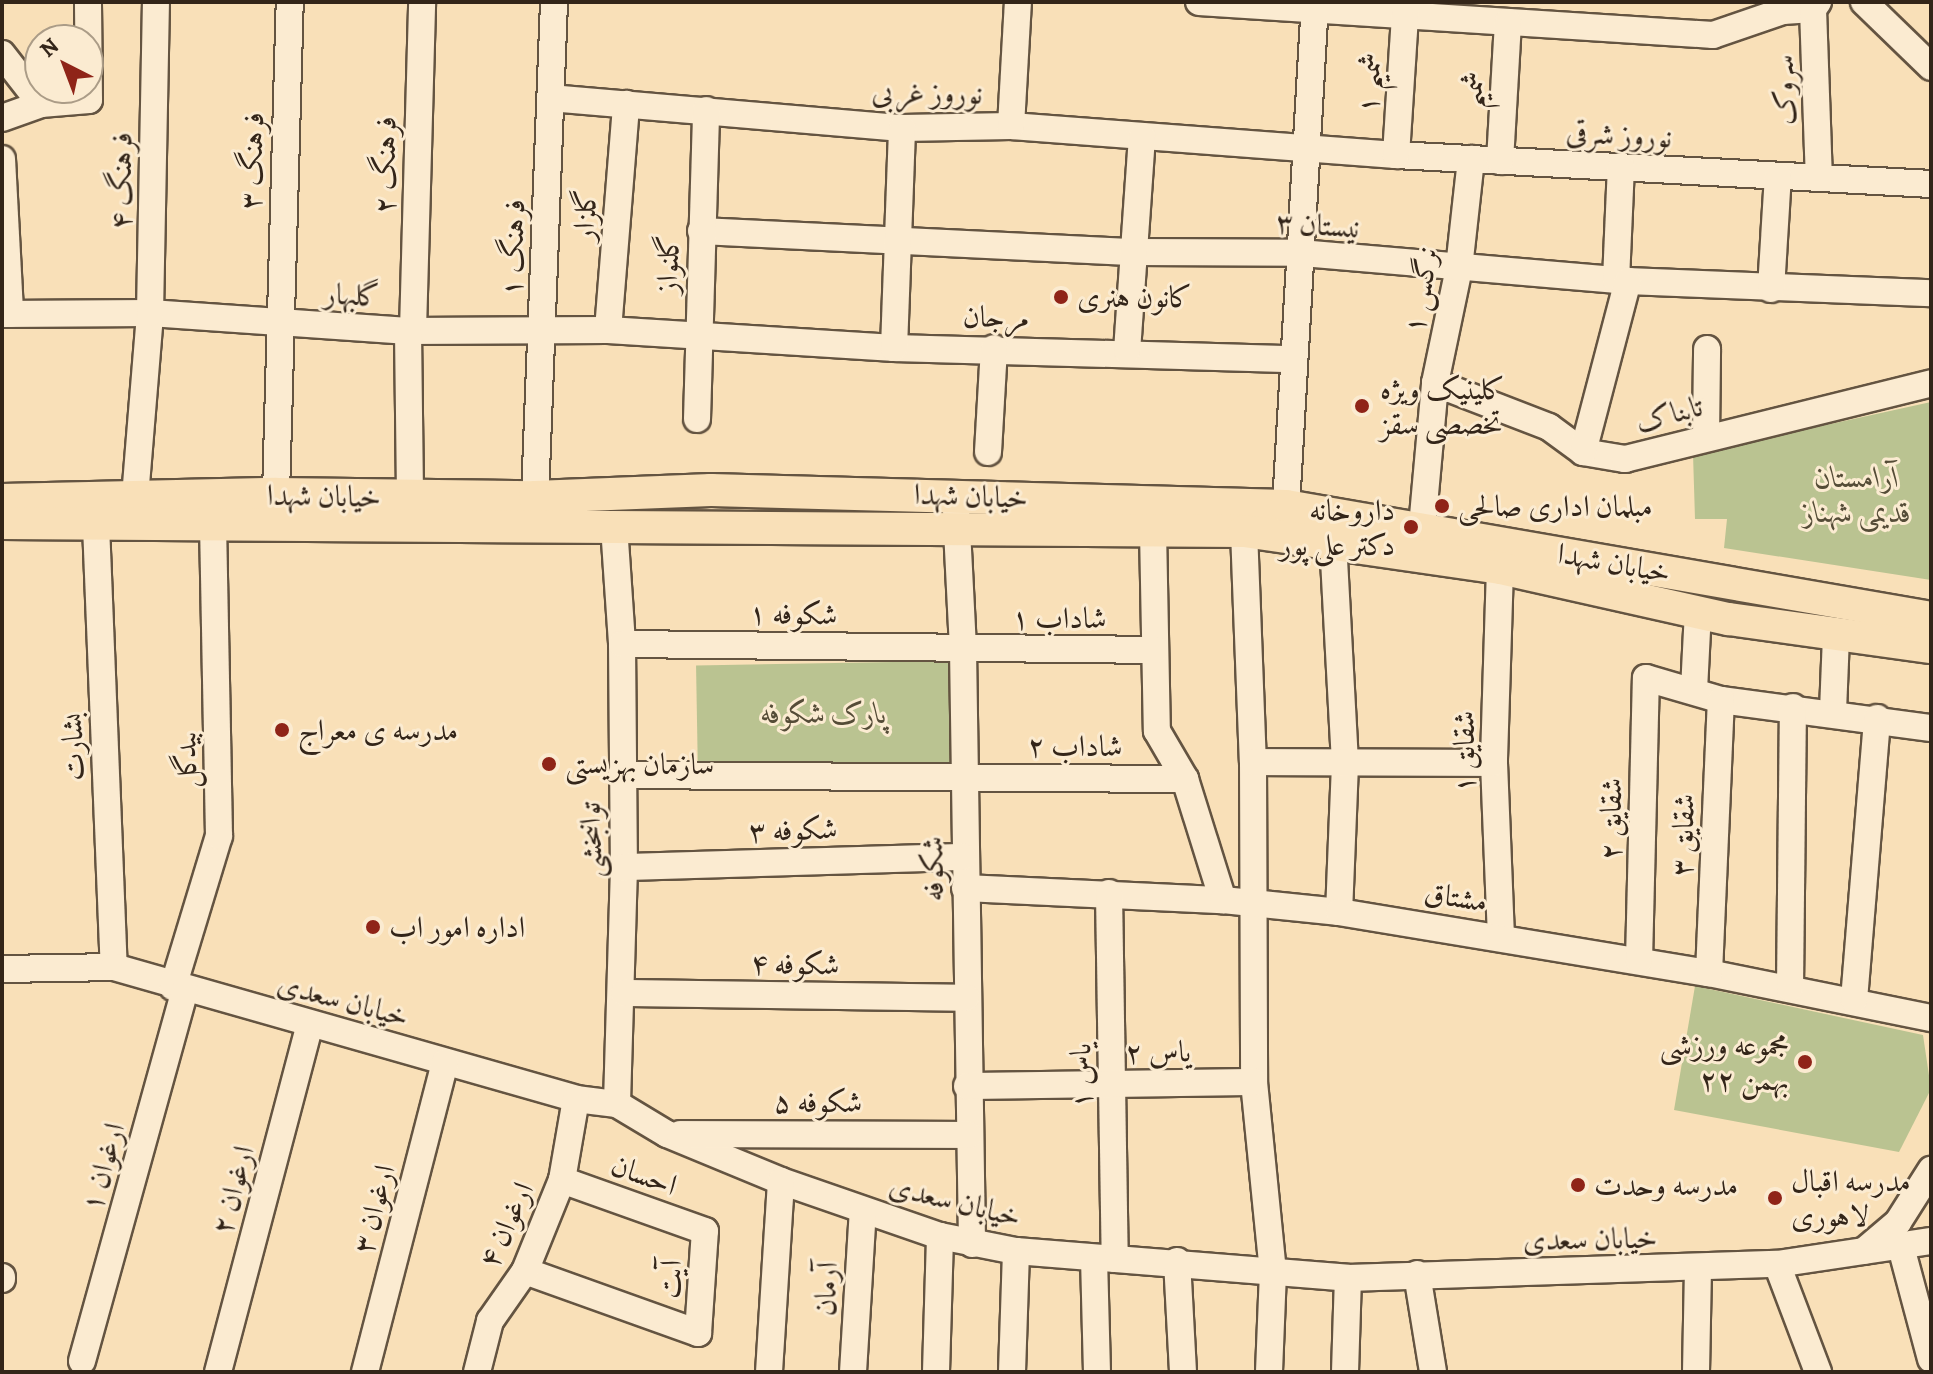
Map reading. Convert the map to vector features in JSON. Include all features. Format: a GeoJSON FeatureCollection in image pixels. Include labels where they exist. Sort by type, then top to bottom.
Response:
{"type":"FeatureCollection","features":[{"type":"Feature","properties":{"kind":"main road","name":"خیابان شهدا"},"geometry":{"type":"LineString","coordinates":[[2,500],[276,494],[410,498],[535,497],[602,490],[957,494],[1286,506],[1422,527],[1931,618]]}},
{"type":"Feature","properties":{"kind":"main road","name":"خیابان شهدا"},"geometry":{"type":"LineString","coordinates":[[2,523],[1244,531],[1333,541],[1500,568],[1698,612],[1931,647]]}},
{"type":"Feature","properties":{"kind":"street"},"geometry":{"type":"LineString","coordinates":[[88,2],[88,24]]}},
{"type":"Feature","properties":{"kind":"street","name":"فرهنگ ۴"},"geometry":{"type":"LineString","coordinates":[[135,497],[150,313],[156,2]]}},
{"type":"Feature","properties":{"kind":"street","name":"فرهنگ ۳"},"geometry":{"type":"LineString","coordinates":[[276,494],[278,323],[290,2]]}},
{"type":"Feature","properties":{"kind":"street","name":"فرهنگ ۲"},"geometry":{"type":"LineString","coordinates":[[410,498],[410,330],[422,2]]}},
{"type":"Feature","properties":{"kind":"street","name":"فرهنگ ۱"},"geometry":{"type":"LineString","coordinates":[[535,497],[554,2]]}},
{"type":"Feature","properties":{"kind":"street"},"geometry":{"type":"LineString","coordinates":[[1011,126],[1018,2]]}},
{"type":"Feature","properties":{"kind":"street"},"geometry":{"type":"LineString","coordinates":[[1199,2],[1405,8],[1508,22],[1713,35],[1783,11],[1816,5]]}},
{"type":"Feature","properties":{"kind":"street"},"geometry":{"type":"LineString","coordinates":[[1864,2],[1931,67]]}},
{"type":"Feature","properties":{"kind":"street","name":"سروک"},"geometry":{"type":"LineString","coordinates":[[1816,5],[1819,178]]}},
{"type":"Feature","properties":{"kind":"street"},"geometry":{"type":"LineString","coordinates":[[1286,506],[1301,253],[1303,147],[1315,6]]}},
{"type":"Feature","properties":{"kind":"street","name":"شمیم ۱"},"geometry":{"type":"LineString","coordinates":[[1396,155],[1405,8]]}},
{"type":"Feature","properties":{"kind":"street","name":"شمیم"},"geometry":{"type":"LineString","coordinates":[[1500,161],[1508,22]]}},
{"type":"Feature","properties":{"kind":"street"},"geometry":{"type":"LineString","coordinates":[[2,54],[24,82]]}},
{"type":"Feature","properties":{"kind":"street","name":"نوروز غربی"},"geometry":{"type":"LineString","coordinates":[[550,98],[902,128],[1011,126],[1303,147]]}},
{"type":"Feature","properties":{"kind":"street"},"geometry":{"type":"LineString","coordinates":[[2,118],[41,104]]}},
{"type":"Feature","properties":{"kind":"street","name":"گلزار"},"geometry":{"type":"LineString","coordinates":[[608,330],[626,104]]}},
{"type":"Feature","properties":{"kind":"street","name":"گلنواز"},"geometry":{"type":"LineString","coordinates":[[697,419],[706,110]]}},
{"type":"Feature","properties":{"kind":"street"},"geometry":{"type":"LineString","coordinates":[[894,348],[895,241],[902,128]]}},
{"type":"Feature","properties":{"kind":"street"},"geometry":{"type":"LineString","coordinates":[[1127,351],[1142,137]]}},
{"type":"Feature","properties":{"kind":"street","name":"نوروز شرقی"},"geometry":{"type":"LineString","coordinates":[[1303,147],[1396,155],[1931,184]]}},
{"type":"Feature","properties":{"kind":"street"},"geometry":{"type":"LineString","coordinates":[[2,159],[6,314]]}},
{"type":"Feature","properties":{"kind":"street","name":"نرگس ۱"},"geometry":{"type":"LineString","coordinates":[[1422,527],[1435,383],[1459,268],[1471,159]]}},
{"type":"Feature","properties":{"kind":"street"},"geometry":{"type":"LineString","coordinates":[[1583,452],[1622,281],[1621,167]]}},
{"type":"Feature","properties":{"kind":"street"},"geometry":{"type":"LineString","coordinates":[[1771,289],[1778,176]]}},
{"type":"Feature","properties":{"kind":"street","name":"نیستان ۳"},"geometry":{"type":"LineString","coordinates":[[701,231],[1134,252],[1301,253],[1622,281],[1931,293]]}},
{"type":"Feature","properties":{"kind":"street","name":"گلبهار"},"geometry":{"type":"LineString","coordinates":[[6,314],[150,313],[410,330],[608,330],[698,335]]}},
{"type":"Feature","properties":{"kind":"street","name":"مرجان"},"geometry":{"type":"LineString","coordinates":[[698,335],[894,348],[1127,351],[1293,359]]}},
{"type":"Feature","properties":{"kind":"street"},"geometry":{"type":"LineString","coordinates":[[988,452],[994,348]]}},
{"type":"Feature","properties":{"kind":"street"},"geometry":{"type":"LineString","coordinates":[[1706,437],[1707,349]]}},
{"type":"Feature","properties":{"kind":"street","name":"تابناک"},"geometry":{"type":"LineString","coordinates":[[1435,383],[1549,427],[1583,452],[1625,459],[1931,383]]}},
{"type":"Feature","properties":{"kind":"street","name":"شکوفه"},"geometry":{"type":"LineString","coordinates":[[957,494],[955,527],[963,649],[963,857],[972,1244]]}},
{"type":"Feature","properties":{"kind":"street","name":"بیدگل"},"geometry":{"type":"LineString","coordinates":[[179,988],[219,836],[213,524]]}},
{"type":"Feature","properties":{"kind":"street","name":"بشارت"},"geometry":{"type":"LineString","coordinates":[[96,525],[114,967]]}},
{"type":"Feature","properties":{"kind":"street","name":"توانبخشی"},"geometry":{"type":"LineString","coordinates":[[614,526],[622,644],[624,867],[624,993],[617,1104]]}},
{"type":"Feature","properties":{"kind":"street"},"geometry":{"type":"LineString","coordinates":[[1153,530],[1157,731],[1185,779],[1223,900]]}},
{"type":"Feature","properties":{"kind":"street"},"geometry":{"type":"LineString","coordinates":[[1244,531],[1253,762],[1254,1082],[1273,1272],[1269,1372]]}},
{"type":"Feature","properties":{"kind":"street"},"geometry":{"type":"LineString","coordinates":[[1333,541],[1345,764],[1339,912]]}},
{"type":"Feature","properties":{"kind":"street","name":"شقایق ۱"},"geometry":{"type":"LineString","coordinates":[[1500,568],[1494,763],[1501,937]]}},
{"type":"Feature","properties":{"kind":"street"},"geometry":{"type":"LineString","coordinates":[[1698,612],[1694,690],[1721,700],[1833,711],[1931,728]]}},
{"type":"Feature","properties":{"kind":"street"},"geometry":{"type":"LineString","coordinates":[[1833,711],[1836,635]]}},
{"type":"Feature","properties":{"kind":"street","name":"شکوفه ۱"},"geometry":{"type":"LineString","coordinates":[[622,644],[963,649]]}},
{"type":"Feature","properties":{"kind":"street","name":"شاداب ۱"},"geometry":{"type":"LineString","coordinates":[[963,649],[1155,650]]}},
{"type":"Feature","properties":{"kind":"street","name":"شقایق ۲"},"geometry":{"type":"LineString","coordinates":[[1639,961],[1646,678],[1694,690]]}},
{"type":"Feature","properties":{"kind":"street","name":"شقایق ۳"},"geometry":{"type":"LineString","coordinates":[[1709,973],[1721,700]]}},
{"type":"Feature","properties":{"kind":"street"},"geometry":{"type":"LineString","coordinates":[[1790,988],[1793,707]]}},
{"type":"Feature","properties":{"kind":"street"},"geometry":{"type":"LineString","coordinates":[[1854,1000],[1877,718]]}},
{"type":"Feature","properties":{"kind":"street"},"geometry":{"type":"LineString","coordinates":[[1253,762],[1494,763]]}},
{"type":"Feature","properties":{"kind":"street","name":"شاداب ۲"},"geometry":{"type":"LineString","coordinates":[[621,775],[1185,779]]}},
{"type":"Feature","properties":{"kind":"street","name":"شکوفه ۳"},"geometry":{"type":"LineString","coordinates":[[624,867],[963,857]]}},
{"type":"Feature","properties":{"kind":"street","name":"مشتاق"},"geometry":{"type":"LineString","coordinates":[[965,888],[1223,900],[1339,912],[1709,973],[1931,1018]]}},
{"type":"Feature","properties":{"kind":"street","name":"یاس ۱"},"geometry":{"type":"LineString","coordinates":[[1097,1372],[1113,1085],[1109,893]]}},
{"type":"Feature","properties":{"kind":"street","name":"خیابان سعدی"},"geometry":{"type":"LineString","coordinates":[[2,969],[114,967],[576,1099],[617,1104],[667,1134],[781,1181],[940,1236],[1016,1251],[1177,1261],[1348,1278],[1777,1264],[1931,1241]]}},
{"type":"Feature","properties":{"kind":"street","name":"ارغوان ۱"},"geometry":{"type":"LineString","coordinates":[[82,1361],[179,988]]}},
{"type":"Feature","properties":{"kind":"street","name":"شکوفه ۴"},"geometry":{"type":"LineString","coordinates":[[624,993],[966,998]]}},
{"type":"Feature","properties":{"kind":"street","name":"ارغوان ۲"},"geometry":{"type":"LineString","coordinates":[[218,1372],[310,1025]]}},
{"type":"Feature","properties":{"kind":"street","name":"ارغوان ۳"},"geometry":{"type":"LineString","coordinates":[[365,1372],[445,1062]]}},
{"type":"Feature","properties":{"kind":"street","name":"یاس ۲"},"geometry":{"type":"LineString","coordinates":[[967,1086],[1254,1082]]}},
{"type":"Feature","properties":{"kind":"street","name":"ارغوان ۴"},"geometry":{"type":"LineString","coordinates":[[477,1372],[490,1321],[525,1271],[562,1180],[576,1099]]}},
{"type":"Feature","properties":{"kind":"street","name":"شکوفه ۵"},"geometry":{"type":"LineString","coordinates":[[667,1134],[969,1135]]}},
{"type":"Feature","properties":{"kind":"street"},"geometry":{"type":"LineString","coordinates":[[1864,1251],[1898,1222],[1931,1170]]}},
{"type":"Feature","properties":{"kind":"street","name":"احسان"},"geometry":{"type":"LineString","coordinates":[[562,1180],[705,1231]]}},
{"type":"Feature","properties":{"kind":"street"},"geometry":{"type":"LineString","coordinates":[[769,1372],[781,1181]]}},
{"type":"Feature","properties":{"kind":"street","name":"آرمان"},"geometry":{"type":"LineString","coordinates":[[853,1372],[863,1210]]}},
{"type":"Feature","properties":{"kind":"street","name":"آیت"},"geometry":{"type":"LineString","coordinates":[[525,1271],[698,1333],[705,1231]]}},
{"type":"Feature","properties":{"kind":"street"},"geometry":{"type":"LineString","coordinates":[[936,1372],[940,1236]]}},
{"type":"Feature","properties":{"kind":"street"},"geometry":{"type":"LineString","coordinates":[[1901,1247],[1931,1359]]}},
{"type":"Feature","properties":{"kind":"street"},"geometry":{"type":"LineString","coordinates":[[1012,1372],[1016,1251]]}},
{"type":"Feature","properties":{"kind":"street"},"geometry":{"type":"LineString","coordinates":[[1177,1261],[1183,1372]]}},
{"type":"Feature","properties":{"kind":"street"},"geometry":{"type":"LineString","coordinates":[[1777,1264],[1818,1372]]}},
{"type":"Feature","properties":{"kind":"street"},"geometry":{"type":"LineString","coordinates":[[1696,1372],[1698,1268]]}},
{"type":"Feature","properties":{"kind":"street"},"geometry":{"type":"LineString","coordinates":[[1417,1274],[1433,1372]]}},
{"type":"Feature","properties":{"kind":"street"},"geometry":{"type":"LineString","coordinates":[[1345,1372],[1348,1278]]}},
{"type":"Feature","properties":{"kind":"green space","name":"آرامستان قدیمی شهناز"},"geometry":{"type":"Polygon","coordinates":[[[1931,402],[1931,580],[1724,548],[1727,519],[1695,519],[1693,454],[1931,402]]]}},
{"type":"Feature","properties":{"kind":"green space","name":"پارک شکوفه"},"geometry":{"type":"Polygon","coordinates":[[[951,661],[953,763],[698,767],[696,665],[951,661]]]}},
{"type":"Feature","properties":{"kind":"green space","name":"مجموعه ورزشی ۲۲ بهمن"},"geometry":{"type":"Polygon","coordinates":[[[1695,986],[1923,1035],[1931,1089],[1899,1152],[1674,1110],[1695,986]]]}},
{"type":"Feature","properties":{"kind":"place","name":"کانون هنری"},"geometry":{"type":"Point","coordinates":[1061,297]}},
{"type":"Feature","properties":{"kind":"place","name":"کلینیک ویژه تخصصی سقز"},"geometry":{"type":"Point","coordinates":[1362,406]}},
{"type":"Feature","properties":{"kind":"place","name":"مبلمان اداری صالحی"},"geometry":{"type":"Point","coordinates":[1442,506]}},
{"type":"Feature","properties":{"kind":"place","name":"داروخانه دکتر علی پور"},"geometry":{"type":"Point","coordinates":[1411,527]}},
{"type":"Feature","properties":{"kind":"place","name":"مدرسه ی معراج"},"geometry":{"type":"Point","coordinates":[282,730]}},
{"type":"Feature","properties":{"kind":"place","name":"سازمان بهزیستی"},"geometry":{"type":"Point","coordinates":[549,764]}},
{"type":"Feature","properties":{"kind":"place","name":"اداره امور اب"},"geometry":{"type":"Point","coordinates":[373,927]}},
{"type":"Feature","properties":{"kind":"place","name":"مجموعه ورزشی ۲۲ بهمن"},"geometry":{"type":"Point","coordinates":[1805,1062]}},
{"type":"Feature","properties":{"kind":"place","name":"مدرسه وحدت"},"geometry":{"type":"Point","coordinates":[1578,1185]}},
{"type":"Feature","properties":{"kind":"place","name":"مدرسه اقبال لاهوری"},"geometry":{"type":"Point","coordinates":[1775,1198]}}]}
